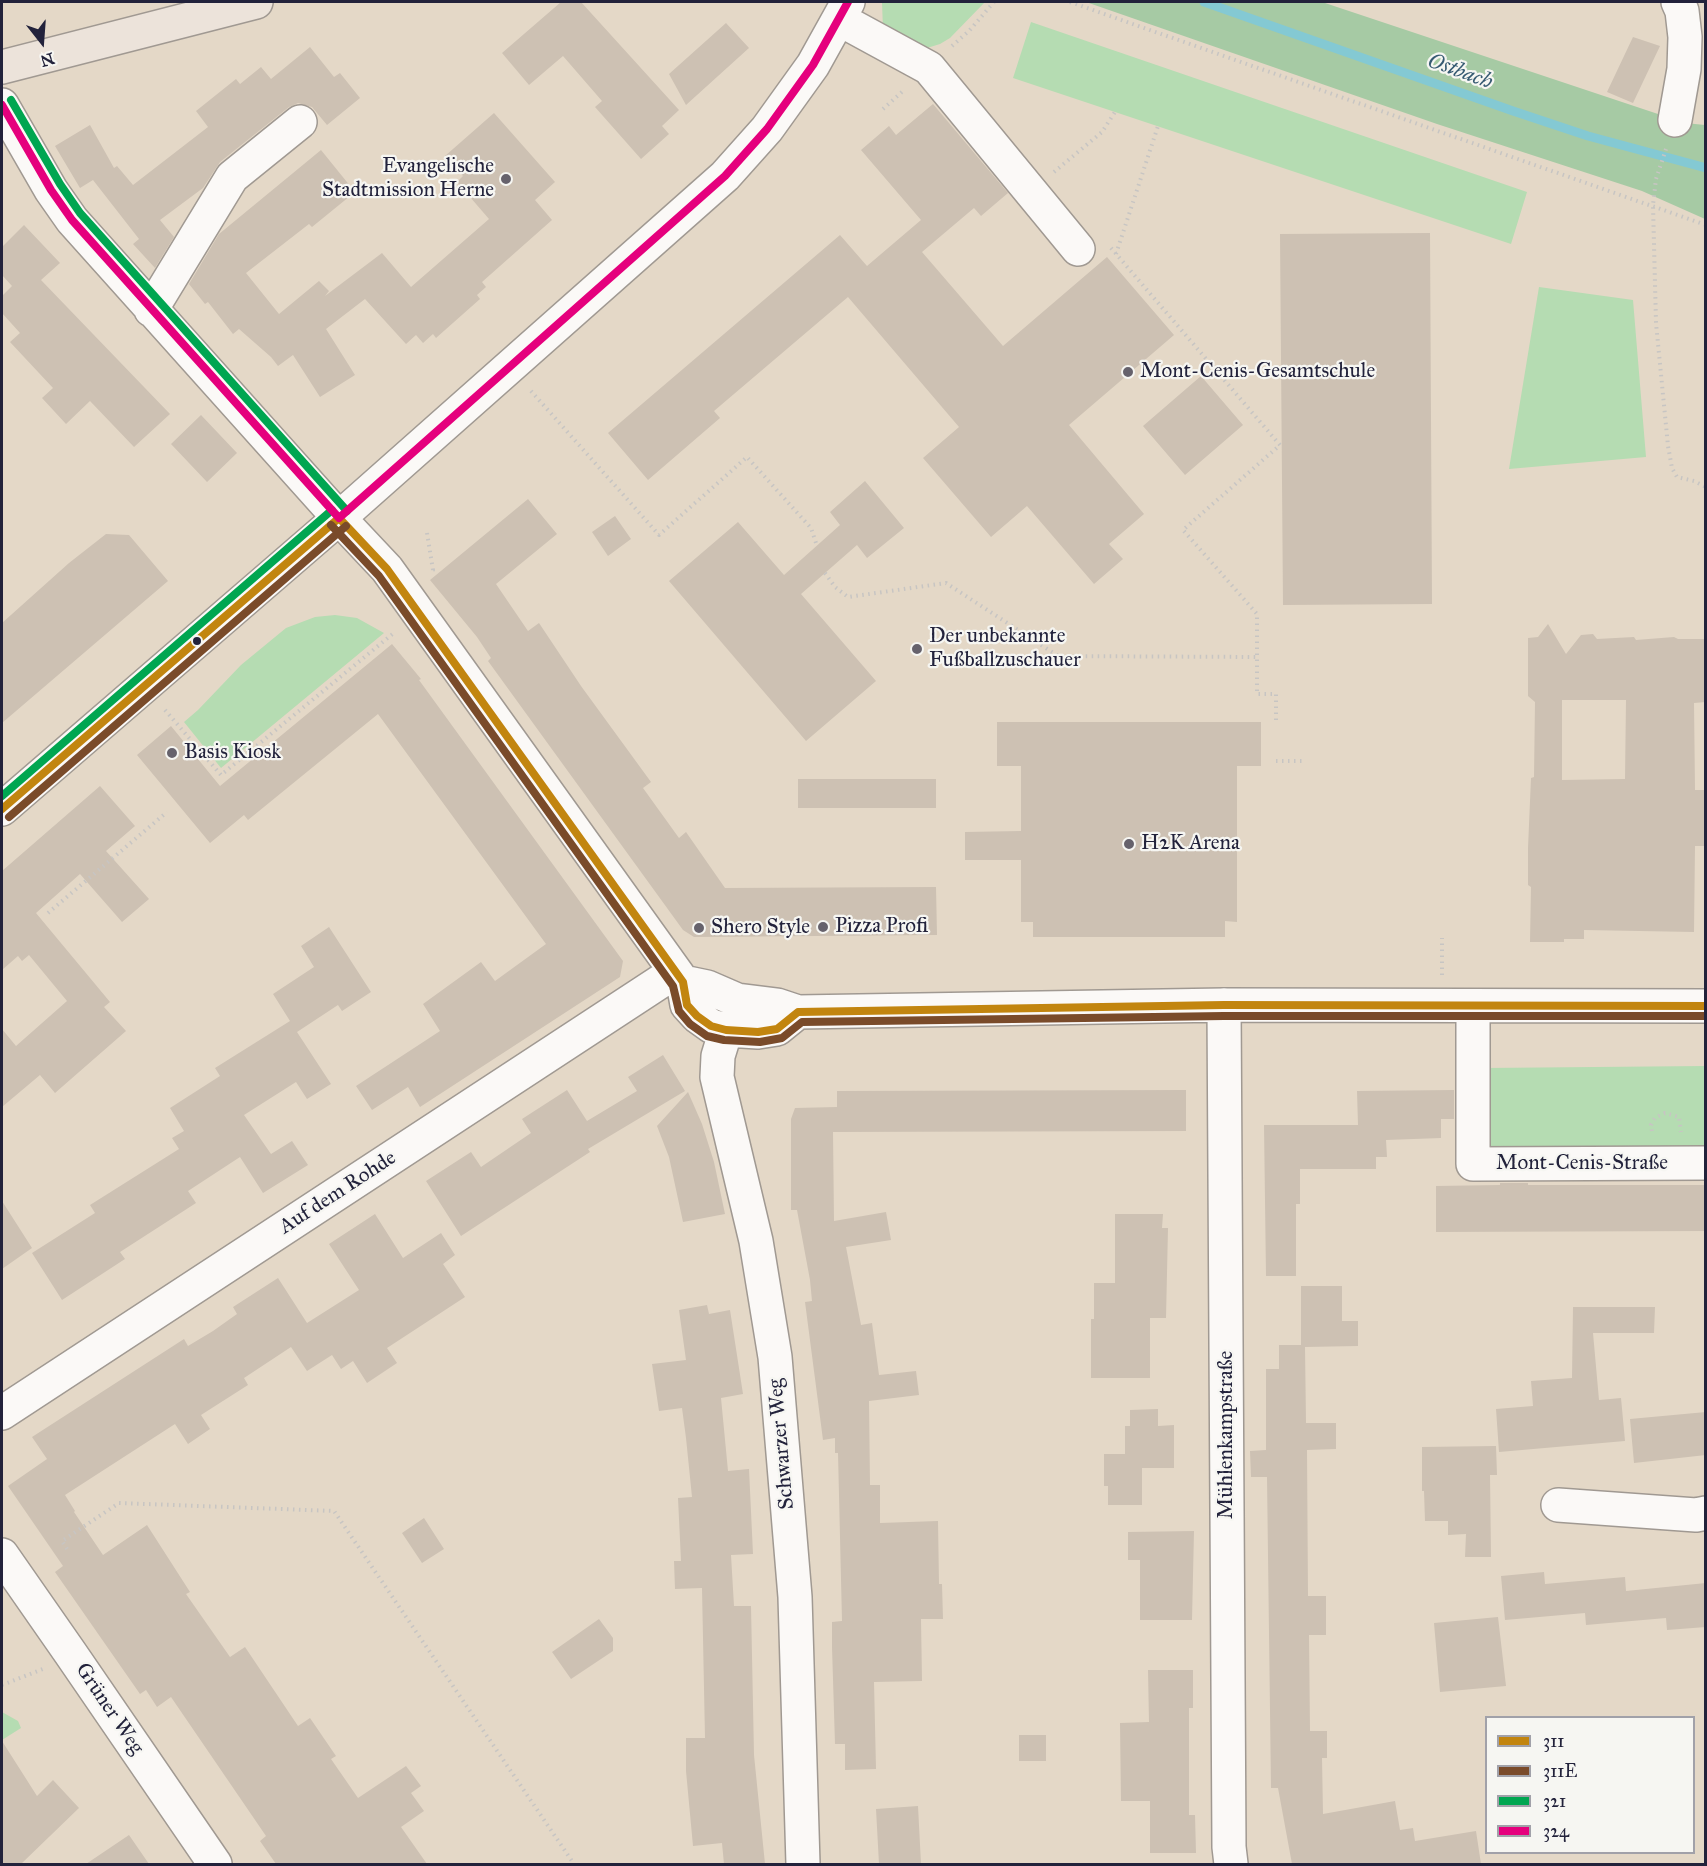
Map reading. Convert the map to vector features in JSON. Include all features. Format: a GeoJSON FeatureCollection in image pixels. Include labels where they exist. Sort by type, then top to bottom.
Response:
{"type":"FeatureCollection","features":[{"type":"Feature","properties":{"kind":"main road"},"geometry":{"type":"LineString","coordinates":[[2,67],[256,2]]}},
{"type":"Feature","properties":{"kind":"street"},"geometry":{"type":"LineString","coordinates":[[1672,131],[1684,69],[1689,8]]}},
{"type":"Feature","properties":{"kind":"street"},"geometry":{"type":"LineString","coordinates":[[2,809],[339,518],[724,176],[767,129],[813,65],[843,10],[929,68],[1030,191],[1091,245]]}},
{"type":"Feature","properties":{"kind":"street"},"geometry":{"type":"LineString","coordinates":[[2,105],[51,190],[72,220],[387,569],[679,977],[687,1005],[711,1026],[726,1030],[758,1032],[777,1029],[798,1012]]}},
{"type":"Feature","properties":{"kind":"street"},"geometry":{"type":"LineString","coordinates":[[152,310],[232,177],[300,122]]}},
{"type":"Feature","properties":{"kind":"street"},"geometry":{"type":"LineString","coordinates":[[679,977],[737,1000],[777,1005],[798,1012],[1224,1005],[1706,1006]]}},
{"type":"Feature","properties":{"kind":"street","name":"Auf dem Rohde"},"geometry":{"type":"LineString","coordinates":[[2,1413],[679,977]]}},
{"type":"Feature","properties":{"kind":"street","name":"Mühlenkampstraße"},"geometry":{"type":"LineString","coordinates":[[1224,1005],[1229,1847],[1231,1864]]}},
{"type":"Feature","properties":{"kind":"street","name":"Mont-Cenis-Straße"},"geometry":{"type":"LineString","coordinates":[[1473,1006],[1473,1164],[1706,1163]]}},
{"type":"Feature","properties":{"kind":"street","name":"Schwarzer Weg"},"geometry":{"type":"LineString","coordinates":[[726,1030],[718,1056],[717,1077],[756,1241],[775,1357],[795,1597],[803,1864]]}},
{"type":"Feature","properties":{"kind":"street"},"geometry":{"type":"LineString","coordinates":[[1558,1505],[1695,1515],[1706,1513]]}},
{"type":"Feature","properties":{"kind":"street","name":"Grüner Weg"},"geometry":{"type":"LineString","coordinates":[[2,1555],[215,1864]]}},
{"type":"Feature","properties":{"kind":"path"},"geometry":{"type":"LineString","coordinates":[[1070,2],[1706,225]]}},
{"type":"Feature","properties":{"kind":"path"},"geometry":{"type":"LineString","coordinates":[[1030,191],[1102,132],[1115,112]]}},
{"type":"Feature","properties":{"kind":"path"},"geometry":{"type":"LineString","coordinates":[[1116,254],[1158,126]]}},
{"type":"Feature","properties":{"kind":"path"},"geometry":{"type":"LineString","coordinates":[[1672,131],[1656,179],[1653,205],[1656,323],[1672,468],[1677,477],[1694,481],[1706,488]]}},
{"type":"Feature","properties":{"kind":"path"},"geometry":{"type":"LineString","coordinates":[[1091,245],[1116,254],[1280,445],[1184,530],[1257,614],[1257,694],[1276,694],[1276,722]]}},
{"type":"Feature","properties":{"kind":"path"},"geometry":{"type":"LineString","coordinates":[[510,367],[659,535],[747,457],[811,528],[816,546]]}},
{"type":"Feature","properties":{"kind":"path"},"geometry":{"type":"LineString","coordinates":[[825,573],[835,587],[848,597],[946,583],[1058,656],[1257,657]]}},
{"type":"Feature","properties":{"kind":"path"},"geometry":{"type":"LineString","coordinates":[[145,686],[221,775],[419,613]]}},
{"type":"Feature","properties":{"kind":"path"},"geometry":{"type":"LineString","coordinates":[[1276,761],[1303,761]]}},
{"type":"Feature","properties":{"kind":"path"},"geometry":{"type":"LineString","coordinates":[[48,913],[167,812]]}},
{"type":"Feature","properties":{"kind":"path"},"geometry":{"type":"LineString","coordinates":[[67,1549],[62,1541],[119,1503],[333,1511],[574,1864]]}},
{"type":"Feature","properties":{"kind":"path"},"geometry":{"type":"LineString","coordinates":[[2,1685],[44,1669]]}},
{"type":"Feature","properties":{"kind":"green space"},"geometry":{"type":"Polygon","coordinates":[[[882,2],[985,2],[950,38],[927,48],[883,30],[882,2]]]}},
{"type":"Feature","properties":{"kind":"green space"},"geometry":{"type":"Polygon","coordinates":[[[1086,2],[1322,2],[1685,123],[1705,125],[1705,219],[1642,191],[1437,124],[1086,2]]]}},
{"type":"Feature","properties":{"kind":"green space"},"geometry":{"type":"Polygon","coordinates":[[[1031,22],[1527,192],[1511,244],[1013,78],[1031,22]]]}},
{"type":"Feature","properties":{"kind":"green space"},"geometry":{"type":"Polygon","coordinates":[[[1539,287],[1633,300],[1646,457],[1509,469],[1539,287]]]}},
{"type":"Feature","properties":{"kind":"green space"},"geometry":{"type":"Polygon","coordinates":[[[335,615],[357,618],[384,633],[221,768],[184,722],[241,665],[286,628],[315,617],[335,615]]]}},
{"type":"Feature","properties":{"kind":"green space"},"geometry":{"type":"Polygon","coordinates":[[[1705,1066],[1705,1150],[1486,1148],[1484,1068],[1705,1066]]]}},
{"type":"Feature","properties":{"kind":"green space"},"geometry":{"type":"Polygon","coordinates":[[[2,1712],[18,1721],[21,1728],[2,1740],[2,1712]]]}},
{"type":"Feature","properties":{"kind":"building"},"geometry":{"type":"Polygon","coordinates":[[[561,2],[581,2],[679,110],[662,126],[669,134],[641,159],[595,107],[602,101],[563,56],[529,85],[502,53],[561,2]]]}},
{"type":"Feature","properties":{"kind":"building"},"geometry":{"type":"Polygon","coordinates":[[[726,23],[749,48],[686,105],[669,74],[726,23]]]}},
{"type":"Feature","properties":{"kind":"building"},"geometry":{"type":"Polygon","coordinates":[[[1633,37],[1660,46],[1633,103],[1607,92],[1633,37]]]}},
{"type":"Feature","properties":{"kind":"building"},"geometry":{"type":"Polygon","coordinates":[[[310,47],[334,77],[340,73],[360,98],[327,125],[312,107],[298,103],[289,107],[220,162],[203,188],[160,220],[174,237],[155,268],[133,244],[139,239],[93,180],[80,188],[55,146],[90,125],[114,168],[117,166],[133,185],[208,127],[196,111],[236,79],[240,84],[261,67],[271,79],[310,47]]]}},
{"type":"Feature","properties":{"kind":"building"},"geometry":{"type":"Polygon","coordinates":[[[933,104],[1008,193],[981,216],[974,208],[922,252],[1003,346],[1107,257],[1174,335],[1069,425],[1144,514],[1109,544],[1123,559],[1094,584],[1027,506],[991,537],[923,458],[959,427],[848,297],[714,411],[720,418],[648,480],[608,433],[840,235],[867,266],[921,220],[861,150],[889,126],[896,135],[933,104]]]}},
{"type":"Feature","properties":{"kind":"building"},"geometry":{"type":"Polygon","coordinates":[[[494,113],[555,182],[535,200],[552,220],[482,282],[486,287],[477,295],[480,299],[436,338],[433,334],[423,343],[416,335],[406,344],[365,299],[326,329],[355,375],[320,397],[293,355],[278,366],[239,329],[233,334],[208,302],[205,304],[189,284],[219,234],[321,150],[355,192],[312,227],[309,224],[246,273],[279,314],[319,281],[329,291],[325,296],[382,253],[411,287],[489,219],[457,182],[463,176],[445,156],[494,113]]]}},
{"type":"Feature","properties":{"kind":"building"},"geometry":{"type":"Polygon","coordinates":[[[24,225],[60,263],[41,280],[170,414],[134,447],[90,401],[66,424],[42,398],[53,388],[10,342],[20,333],[2,313],[2,296],[12,286],[2,275],[2,247],[24,225]]]}},
{"type":"Feature","properties":{"kind":"building"},"geometry":{"type":"Polygon","coordinates":[[[1430,233],[1432,604],[1283,605],[1280,234],[1430,233]]]}},
{"type":"Feature","properties":{"kind":"building"},"geometry":{"type":"Polygon","coordinates":[[[1201,376],[1243,425],[1185,475],[1143,426],[1201,376]]]}},
{"type":"Feature","properties":{"kind":"building"},"geometry":{"type":"Polygon","coordinates":[[[201,415],[237,453],[207,482],[171,444],[201,415]]]}},
{"type":"Feature","properties":{"kind":"building"},"geometry":{"type":"Polygon","coordinates":[[[865,481],[904,528],[867,558],[857,545],[801,594],[876,681],[806,741],[669,581],[738,522],[784,575],[840,525],[830,512],[865,481]]]}},
{"type":"Feature","properties":{"kind":"building"},"geometry":{"type":"Polygon","coordinates":[[[528,499],[557,534],[496,584],[528,631],[539,623],[581,686],[651,782],[643,788],[679,838],[686,832],[725,888],[936,887],[937,935],[694,937],[683,930],[488,661],[491,658],[477,637],[430,580],[528,499]]]}},
{"type":"Feature","properties":{"kind":"building"},"geometry":{"type":"Polygon","coordinates":[[[615,516],[631,539],[608,556],[592,532],[615,516]]]}},
{"type":"Feature","properties":{"kind":"building"},"geometry":{"type":"Polygon","coordinates":[[[106,534],[129,535],[168,581],[2,723],[2,623],[69,563],[106,534]]]}},
{"type":"Feature","properties":{"kind":"building"},"geometry":{"type":"Polygon","coordinates":[[[1548,624],[1566,654],[1581,635],[1593,634],[1597,639],[1634,637],[1636,640],[1674,637],[1706,639],[1706,702],[1694,703],[1695,790],[1706,790],[1706,846],[1695,846],[1694,932],[1584,930],[1584,939],[1564,939],[1564,942],[1530,942],[1531,887],[1528,885],[1528,848],[1531,778],[1534,777],[1535,702],[1528,696],[1528,638],[1538,637],[1548,624]],[[1562,700],[1562,780],[1625,779],[1626,700],[1562,700]]]}},
{"type":"Feature","properties":{"kind":"building"},"geometry":{"type":"Polygon","coordinates":[[[392,644],[421,679],[419,680],[623,961],[620,977],[420,1107],[408,1087],[372,1110],[356,1086],[440,1031],[423,1004],[481,962],[495,981],[546,944],[378,714],[248,820],[244,815],[210,843],[137,755],[171,726],[220,786],[392,644]]]}},
{"type":"Feature","properties":{"kind":"building","name":"H2K Arena"},"geometry":{"type":"Polygon","coordinates":[[[997,722],[1261,722],[1261,766],[1237,766],[1237,922],[1225,921],[1225,937],[1033,937],[1033,922],[1021,922],[1021,860],[965,860],[965,832],[1021,831],[1021,766],[997,766],[997,722]]]}},
{"type":"Feature","properties":{"kind":"building"},"geometry":{"type":"Polygon","coordinates":[[[798,779],[936,779],[936,808],[798,808],[798,779]]]}},
{"type":"Feature","properties":{"kind":"building"},"geometry":{"type":"Polygon","coordinates":[[[100,786],[135,826],[106,851],[149,899],[122,922],[80,874],[36,913],[110,1002],[104,1007],[126,1031],[55,1093],[40,1075],[2,1107],[2,1029],[16,1046],[67,1001],[29,955],[22,961],[18,956],[2,970],[2,871],[100,786]]]}},
{"type":"Feature","properties":{"kind":"building"},"geometry":{"type":"Polygon","coordinates":[[[329,927],[371,992],[342,1011],[338,1005],[297,1032],[331,1084],[307,1099],[296,1082],[244,1115],[271,1154],[292,1141],[308,1165],[263,1193],[240,1157],[188,1191],[196,1203],[120,1252],[125,1259],[62,1300],[32,1253],[95,1213],[90,1205],[179,1149],[172,1138],[184,1131],[170,1108],[220,1076],[215,1068],[290,1021],[273,994],[314,967],[301,946],[329,927]]]}},
{"type":"Feature","properties":{"kind":"building"},"geometry":{"type":"Polygon","coordinates":[[[663,1055],[685,1091],[588,1149],[590,1152],[461,1236],[426,1181],[471,1152],[481,1167],[531,1133],[522,1119],[567,1090],[587,1121],[637,1091],[628,1077],[663,1055]]]}},
{"type":"Feature","properties":{"kind":"building"},"geometry":{"type":"Polygon","coordinates":[[[1186,1090],[1186,1131],[833,1132],[834,1221],[886,1212],[891,1240],[846,1247],[861,1325],[872,1323],[879,1375],[916,1371],[919,1395],[869,1401],[870,1485],[880,1485],[880,1523],[938,1521],[939,1584],[942,1584],[943,1619],[921,1619],[922,1681],[874,1682],[876,1769],[845,1770],[845,1744],[835,1744],[832,1647],[832,1622],[842,1621],[838,1453],[835,1453],[835,1438],[823,1440],[805,1302],[812,1301],[810,1280],[797,1210],[791,1210],[791,1119],[795,1108],[837,1107],[837,1091],[1186,1090]]]}},
{"type":"Feature","properties":{"kind":"building"},"geometry":{"type":"Polygon","coordinates":[[[1454,1090],[1454,1119],[1441,1119],[1441,1138],[1386,1140],[1387,1157],[1376,1157],[1376,1169],[1300,1169],[1300,1204],[1296,1204],[1296,1276],[1266,1276],[1264,1125],[1358,1125],[1357,1091],[1454,1090]]]}},
{"type":"Feature","properties":{"kind":"building"},"geometry":{"type":"Polygon","coordinates":[[[688,1092],[702,1124],[714,1162],[725,1214],[683,1222],[669,1157],[657,1126],[688,1092]]]}},
{"type":"Feature","properties":{"kind":"building"},"geometry":{"type":"Polygon","coordinates":[[[1500,1183],[1706,1185],[1706,1231],[1436,1232],[1436,1186],[1500,1185],[1500,1183]]]}},
{"type":"Feature","properties":{"kind":"building"},"geometry":{"type":"Polygon","coordinates":[[[2,1201],[32,1248],[2,1269],[2,1201]]]}},
{"type":"Feature","properties":{"kind":"building"},"geometry":{"type":"Polygon","coordinates":[[[375,1214],[403,1258],[441,1233],[455,1255],[443,1264],[465,1297],[387,1348],[397,1363],[367,1383],[353,1361],[341,1369],[332,1355],[307,1371],[291,1347],[244,1378],[248,1385],[201,1415],[210,1429],[188,1444],[175,1424],[65,1495],[103,1555],[147,1525],[190,1592],[186,1594],[230,1657],[245,1647],[298,1726],[310,1718],[336,1756],[331,1759],[358,1798],[406,1766],[421,1786],[411,1793],[424,1811],[401,1827],[427,1864],[276,1864],[260,1841],[266,1836],[171,1697],[157,1707],[146,1690],[140,1694],[55,1572],[63,1566],[8,1486],[47,1459],[32,1437],[184,1339],[188,1346],[213,1331],[237,1314],[233,1307],[278,1278],[307,1323],[359,1290],[329,1244],[375,1214]]]}},
{"type":"Feature","properties":{"kind":"building"},"geometry":{"type":"Polygon","coordinates":[[[1115,1214],[1163,1214],[1162,1228],[1168,1228],[1166,1318],[1150,1318],[1150,1378],[1091,1378],[1091,1319],[1094,1319],[1094,1283],[1115,1283],[1115,1214]]]}},
{"type":"Feature","properties":{"kind":"building"},"geometry":{"type":"Polygon","coordinates":[[[1301,1286],[1342,1286],[1342,1321],[1358,1321],[1358,1346],[1305,1347],[1306,1423],[1336,1423],[1336,1449],[1307,1450],[1308,1596],[1326,1596],[1326,1635],[1309,1635],[1310,1731],[1327,1731],[1327,1758],[1322,1758],[1323,1814],[1395,1801],[1400,1830],[1413,1828],[1415,1841],[1476,1831],[1481,1864],[1292,1864],[1278,1788],[1271,1788],[1267,1477],[1251,1477],[1250,1451],[1266,1450],[1266,1369],[1279,1369],[1279,1345],[1301,1345],[1301,1286]]]}},
{"type":"Feature","properties":{"kind":"building"},"geometry":{"type":"Polygon","coordinates":[[[707,1305],[709,1314],[730,1310],[743,1394],[721,1398],[728,1471],[749,1469],[753,1554],[731,1555],[734,1606],[751,1606],[754,1755],[765,1864],[724,1864],[722,1843],[693,1846],[686,1771],[686,1738],[705,1738],[702,1588],[675,1589],[674,1561],[681,1561],[678,1498],[692,1497],[686,1438],[682,1408],[659,1411],[652,1364],[686,1360],[679,1310],[707,1305]]]}},
{"type":"Feature","properties":{"kind":"building"},"geometry":{"type":"Polygon","coordinates":[[[1573,1307],[1655,1307],[1654,1333],[1593,1333],[1599,1400],[1621,1398],[1625,1441],[1499,1452],[1496,1409],[1533,1406],[1531,1381],[1572,1378],[1573,1307]]]}},
{"type":"Feature","properties":{"kind":"building"},"geometry":{"type":"Polygon","coordinates":[[[1158,1409],[1158,1426],[1174,1425],[1174,1468],[1142,1468],[1142,1505],[1108,1505],[1108,1486],[1104,1486],[1104,1454],[1125,1454],[1125,1426],[1130,1426],[1130,1410],[1158,1409]]]}},
{"type":"Feature","properties":{"kind":"building"},"geometry":{"type":"Polygon","coordinates":[[[1706,1412],[1706,1455],[1634,1463],[1630,1419],[1706,1412]]]}},
{"type":"Feature","properties":{"kind":"building"},"geometry":{"type":"Polygon","coordinates":[[[1496,1446],[1497,1475],[1490,1475],[1491,1557],[1465,1557],[1466,1534],[1448,1535],[1448,1521],[1425,1521],[1422,1447],[1496,1446]]]}},
{"type":"Feature","properties":{"kind":"building"},"geometry":{"type":"Polygon","coordinates":[[[424,1518],[444,1549],[422,1563],[402,1533],[424,1518]]]}},
{"type":"Feature","properties":{"kind":"building"},"geometry":{"type":"Polygon","coordinates":[[[1194,1531],[1192,1620],[1140,1620],[1140,1560],[1128,1560],[1128,1532],[1194,1531]]]}},
{"type":"Feature","properties":{"kind":"building"},"geometry":{"type":"Polygon","coordinates":[[[1544,1572],[1545,1584],[1625,1577],[1626,1591],[1706,1583],[1706,1627],[1667,1630],[1666,1618],[1586,1625],[1585,1613],[1505,1620],[1501,1576],[1544,1572]]]}},
{"type":"Feature","properties":{"kind":"building"},"geometry":{"type":"Polygon","coordinates":[[[1498,1617],[1506,1686],[1440,1692],[1434,1623],[1498,1617]]]}},
{"type":"Feature","properties":{"kind":"building"},"geometry":{"type":"Polygon","coordinates":[[[599,1619],[613,1638],[613,1651],[571,1679],[552,1652],[599,1619]]]}},
{"type":"Feature","properties":{"kind":"building"},"geometry":{"type":"Polygon","coordinates":[[[1148,1670],[1193,1670],[1193,1708],[1189,1708],[1189,1815],[1195,1815],[1196,1853],[1150,1853],[1150,1801],[1121,1801],[1120,1723],[1149,1722],[1148,1670]]]}},
{"type":"Feature","properties":{"kind":"building"},"geometry":{"type":"Polygon","coordinates":[[[1019,1735],[1046,1735],[1046,1761],[1019,1761],[1019,1735]]]}},
{"type":"Feature","properties":{"kind":"building"},"geometry":{"type":"Polygon","coordinates":[[[2,1741],[37,1796],[53,1780],[79,1808],[21,1864],[2,1864],[2,1741]]]}},
{"type":"Feature","properties":{"kind":"building"},"geometry":{"type":"Polygon","coordinates":[[[918,1806],[921,1864],[879,1864],[876,1809],[918,1806]]]}},
{"type":"Feature","properties":{"kind":"building"},"geometry":{"type":"Polygon","coordinates":[[[129,1835],[149,1864],[86,1864],[129,1835]]]}},
{"type":"Feature","properties":{"kind":"waterway","name":"Ostbach"},"geometry":{"type":"LineString","coordinates":[[1204,2],[1588,136],[1706,168]]}},
{"type":"Feature","properties":{"kind":"transit line","name":"324"},"geometry":{"type":"LineString","coordinates":[[339,518],[725,176],[767,129],[813,65],[848,2]]}},
{"type":"Feature","properties":{"kind":"transit line","name":"321"},"geometry":{"type":"LineString","coordinates":[[11,100],[60,184],[80,213],[347,511]]}},
{"type":"Feature","properties":{"kind":"transit line","name":"324"},"geometry":{"type":"LineString","coordinates":[[2,105],[51,190],[72,220],[339,518]]}},
{"type":"Feature","properties":{"kind":"transit line","name":"321"},"geometry":{"type":"LineString","coordinates":[[2,796],[332,510]]}},
{"type":"Feature","properties":{"kind":"transit line","name":"311"},"geometry":{"type":"LineString","coordinates":[[339,518],[387,569],[683,982],[687,1005],[711,1026],[726,1030],[758,1032],[777,1029],[798,1012],[1224,1005],[1706,1006]]}},
{"type":"Feature","properties":{"kind":"transit line","name":"311"},"geometry":{"type":"LineString","coordinates":[[2,809],[339,518]]}},
{"type":"Feature","properties":{"kind":"transit line","name":"311E"},"geometry":{"type":"LineString","coordinates":[[331,525],[379,576],[673,986],[679,1011],[690,1024],[707,1036],[724,1040],[760,1042],[782,1038],[802,1022],[1224,1016],[1706,1016]]}},
{"type":"Feature","properties":{"kind":"transit line","name":"311E"},"geometry":{"type":"LineString","coordinates":[[9,817],[346,526]]}},
{"type":"Feature","properties":{"kind":"place","name":"Evangelische Stadtmission Herne"},"geometry":{"type":"Point","coordinates":[506,179]}},
{"type":"Feature","properties":{"kind":"place","name":"Mont-Cenis-Gesamtschule"},"geometry":{"type":"Point","coordinates":[1128,372]}},
{"type":"Feature","properties":{"kind":"place","name":"Der unbekannte Fußballzuschauer"},"geometry":{"type":"Point","coordinates":[917,649]}},
{"type":"Feature","properties":{"kind":"place","name":"Basis Kiosk"},"geometry":{"type":"Point","coordinates":[172,753]}},
{"type":"Feature","properties":{"kind":"place","name":"H2K Arena"},"geometry":{"type":"Point","coordinates":[1129,844]}},
{"type":"Feature","properties":{"kind":"place","name":"Pizza Profi"},"geometry":{"type":"Point","coordinates":[823,927]}},
{"type":"Feature","properties":{"kind":"place","name":"Shero Style"},"geometry":{"type":"Point","coordinates":[699,928]}}]}
